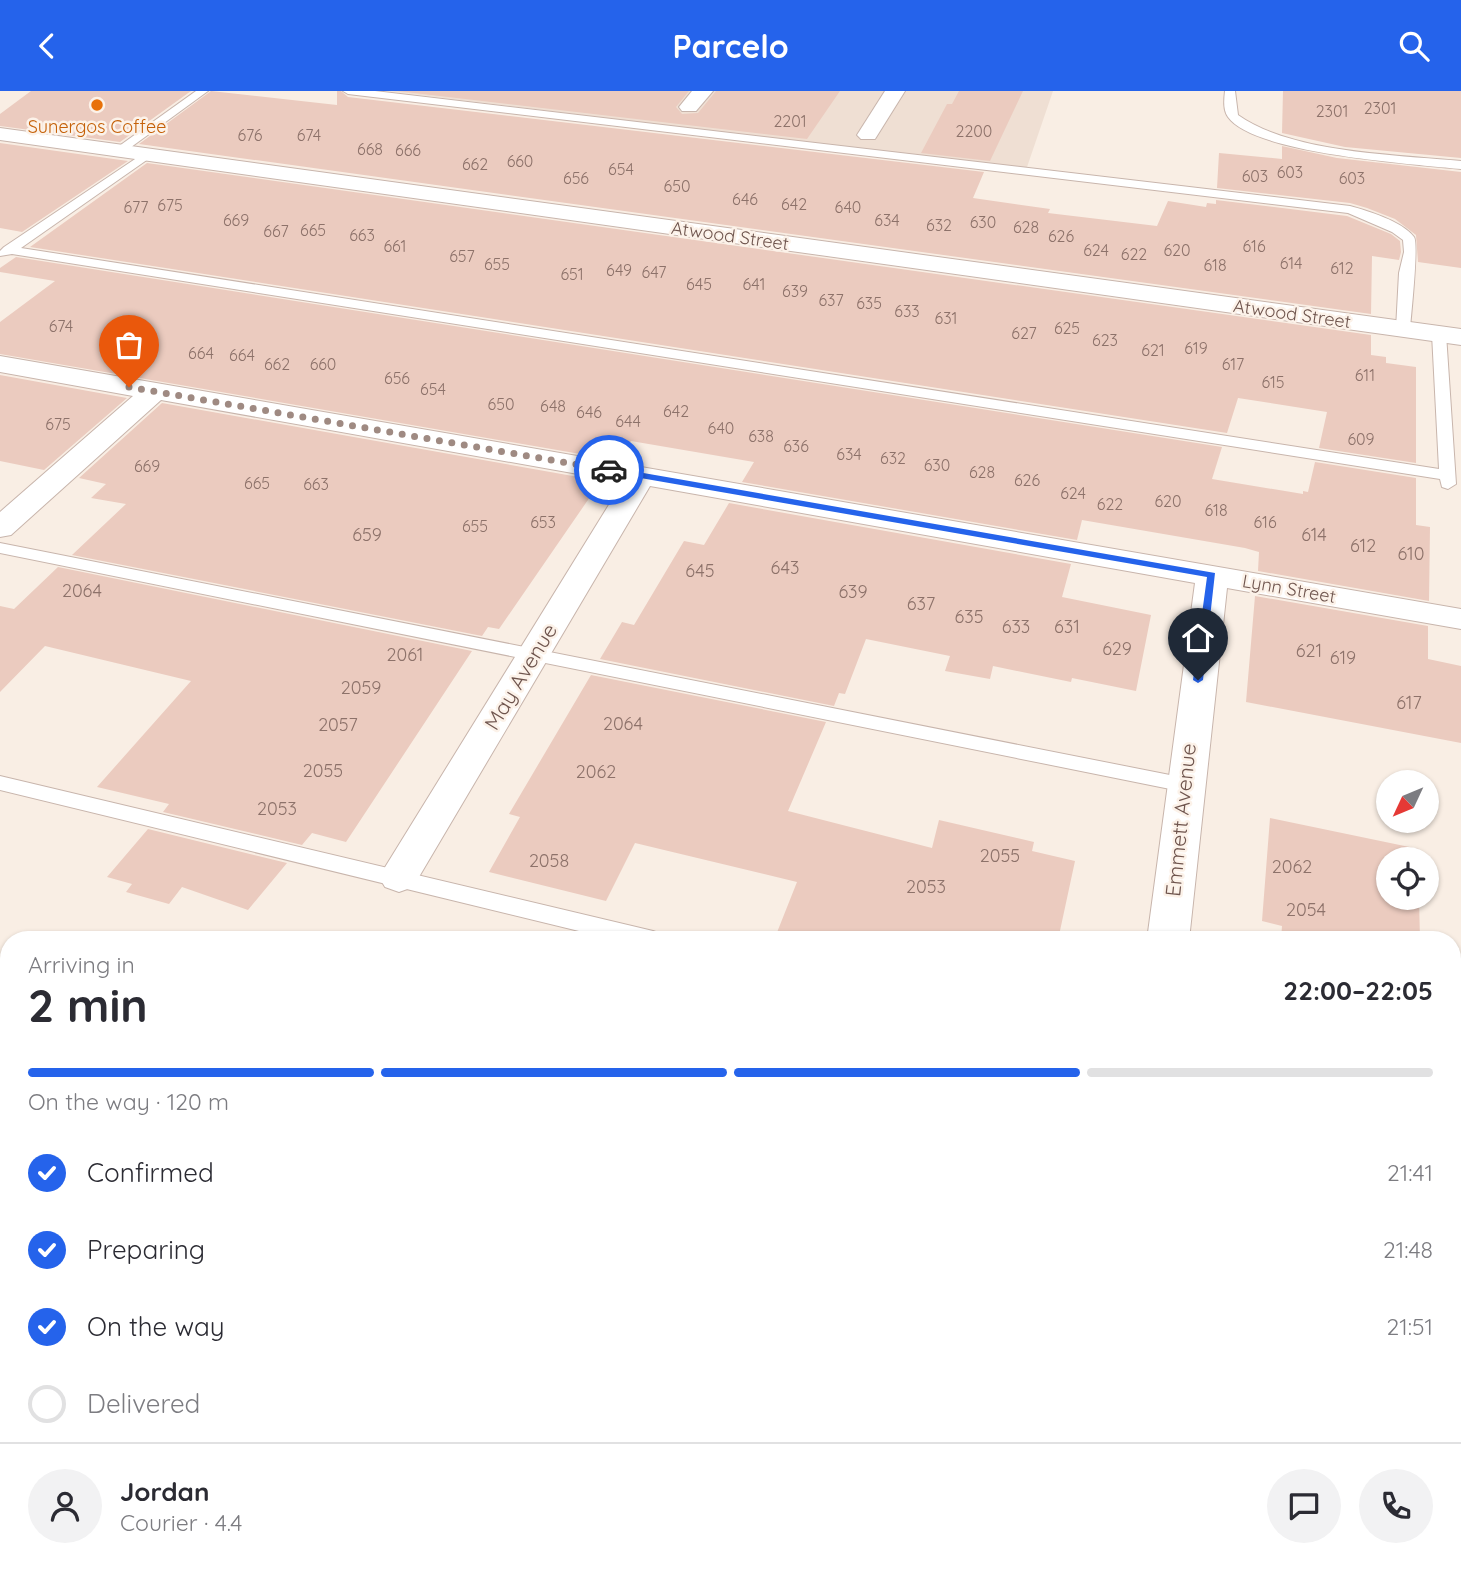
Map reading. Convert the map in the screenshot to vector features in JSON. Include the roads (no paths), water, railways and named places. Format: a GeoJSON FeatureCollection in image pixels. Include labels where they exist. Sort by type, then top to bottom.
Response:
{"type":"FeatureCollection","features":[{"type":"Feature","properties":{"kind":"street"},"geometry":{"type":"LineString","coordinates":[[689,107],[704,91]]}},
{"type":"Feature","properties":{"kind":"street"},"geometry":{"type":"LineString","coordinates":[[868,135],[895,91]]}},
{"type":"Feature","properties":{"kind":"street","name":"Atwood Street"},"geometry":{"type":"LineString","coordinates":[[0,134],[1450,335]]}},
{"type":"Feature","properties":{"kind":"street","name":"Lynn Street"},"geometry":{"type":"LineString","coordinates":[[0,364],[1461,619]]}},
{"type":"Feature","properties":{"kind":"street"},"geometry":{"type":"LineString","coordinates":[[4,520],[155,391]]}},
{"type":"Feature","properties":{"kind":"street","name":"May Avenue"},"geometry":{"type":"LineString","coordinates":[[399,877],[641,476]]}},
{"type":"Feature","properties":{"kind":"street","name":"Emmett Avenue"},"geometry":{"type":"LineString","coordinates":[[1169,931],[1212,575]]}},
{"type":"Feature","properties":{"kind":"lane"},"geometry":{"type":"LineString","coordinates":[[119,151],[203,91]]}},
{"type":"Feature","properties":{"kind":"lane"},"geometry":{"type":"LineString","coordinates":[[348,91],[1179,192],[1350,210],[1397,229],[1409,239],[1411,252],[1406,273],[1403,329]]}},
{"type":"Feature","properties":{"kind":"lane"},"geometry":{"type":"LineString","coordinates":[[1230,91],[1230,106],[1234,118],[1252,130],[1278,139],[1314,147],[1461,165]]}},
{"type":"Feature","properties":{"kind":"lane"},"geometry":{"type":"LineString","coordinates":[[4,253],[147,155]]}},
{"type":"Feature","properties":{"kind":"lane"},"geometry":{"type":"LineString","coordinates":[[4,253],[1448,480],[1450,335]]}},
{"type":"Feature","properties":{"kind":"lane"},"geometry":{"type":"LineString","coordinates":[[0,548],[1185,785]]}},
{"type":"Feature","properties":{"kind":"lane"},"geometry":{"type":"LineString","coordinates":[[0,783],[617,931]]}},
{"type":"Feature","properties":{"kind":"place","name":"Sunergos Coffee"},"geometry":{"type":"Point","coordinates":[97,105]}}]}
